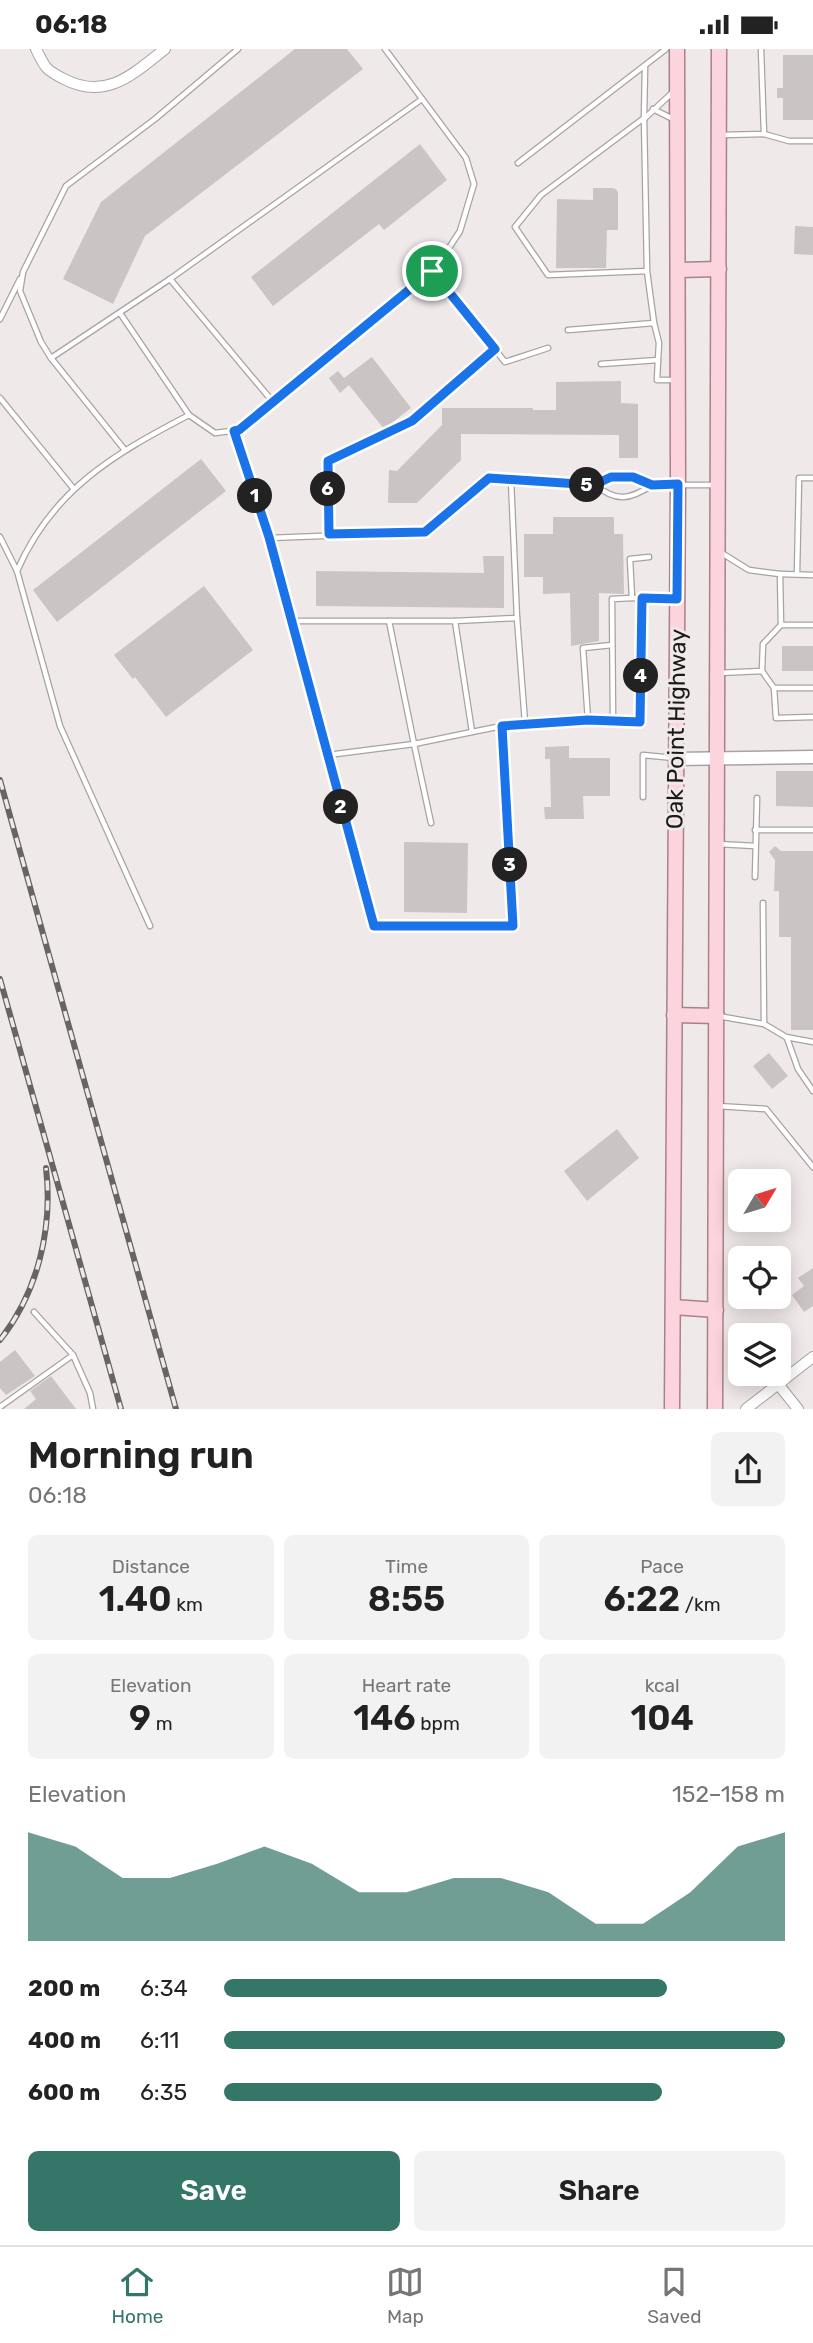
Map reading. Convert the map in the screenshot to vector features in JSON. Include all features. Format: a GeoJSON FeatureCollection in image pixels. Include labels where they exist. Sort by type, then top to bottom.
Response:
{"type":"FeatureCollection","features":[{"type":"Feature","properties":{"kind":"main road","name":"Oak Point Highway"},"geometry":{"type":"LineString","coordinates":[[672,1409],[678,484],[675,120],[677,49]]}},
{"type":"Feature","properties":{"kind":"main road","name":"Oak Point Highway"},"geometry":{"type":"LineString","coordinates":[[715,1409],[719,49]]}},
{"type":"Feature","properties":{"kind":"main road"},"geometry":{"type":"LineString","coordinates":[[678,270],[719,269]]}},
{"type":"Feature","properties":{"kind":"main road"},"geometry":{"type":"LineString","coordinates":[[674,1015],[717,1016]]}},
{"type":"Feature","properties":{"kind":"main road"},"geometry":{"type":"LineString","coordinates":[[673,1307],[716,1310]]}},
{"type":"Feature","properties":{"kind":"street"},"geometry":{"type":"LineString","coordinates":[[36,49],[46,70],[80,88],[109,87],[135,72],[165,49]]}},
{"type":"Feature","properties":{"kind":"street"},"geometry":{"type":"LineString","coordinates":[[675,759],[813,757]]}},
{"type":"Feature","properties":{"kind":"street"},"geometry":{"type":"LineString","coordinates":[[791,1374],[813,1357]]}},
{"type":"Feature","properties":{"kind":"street"},"geometry":{"type":"LineString","coordinates":[[746,1409],[775,1386]]}},
{"type":"Feature","properties":{"kind":"street"},"geometry":{"type":"LineString","coordinates":[[780,1386],[798,1409]]}},
{"type":"Feature","properties":{"kind":"lane"},"geometry":{"type":"LineString","coordinates":[[0,319],[65,186],[155,119],[238,49]]}},
{"type":"Feature","properties":{"kind":"lane"},"geometry":{"type":"LineString","coordinates":[[120,313],[189,415],[215,433],[234,431],[239,430],[432,271],[460,231],[474,184],[466,158],[385,49]]}},
{"type":"Feature","properties":{"kind":"lane"},"geometry":{"type":"LineString","coordinates":[[518,163],[666,49]]}},
{"type":"Feature","properties":{"kind":"lane"},"geometry":{"type":"LineString","coordinates":[[761,49],[764,134]]}},
{"type":"Feature","properties":{"kind":"lane"},"geometry":{"type":"LineString","coordinates":[[645,67],[647,271],[659,343],[657,380],[678,379]]}},
{"type":"Feature","properties":{"kind":"lane"},"geometry":{"type":"LineString","coordinates":[[647,271],[548,275],[515,227],[541,195],[644,118],[676,89]]}},
{"type":"Feature","properties":{"kind":"lane"},"geometry":{"type":"LineString","coordinates":[[51,358],[170,279],[422,99]]}},
{"type":"Feature","properties":{"kind":"lane"},"geometry":{"type":"LineString","coordinates":[[653,109],[675,120]]}},
{"type":"Feature","properties":{"kind":"lane"},"geometry":{"type":"LineString","coordinates":[[719,135],[764,134],[789,141],[813,141]]}},
{"type":"Feature","properties":{"kind":"lane"},"geometry":{"type":"LineString","coordinates":[[432,271],[505,362],[548,348]]}},
{"type":"Feature","properties":{"kind":"lane"},"geometry":{"type":"LineString","coordinates":[[23,272],[20,291],[41,342],[124,449]]}},
{"type":"Feature","properties":{"kind":"lane"},"geometry":{"type":"LineString","coordinates":[[170,279],[273,402]]}},
{"type":"Feature","properties":{"kind":"lane"},"geometry":{"type":"LineString","coordinates":[[568,330],[654,323]]}},
{"type":"Feature","properties":{"kind":"lane"},"geometry":{"type":"LineString","coordinates":[[329,534],[328,461],[412,421],[495,349]]}},
{"type":"Feature","properties":{"kind":"lane"},"geometry":{"type":"LineString","coordinates":[[601,364],[658,360]]}},
{"type":"Feature","properties":{"kind":"lane"},"geometry":{"type":"LineString","coordinates":[[0,398],[73,488]]}},
{"type":"Feature","properties":{"kind":"lane"},"geometry":{"type":"LineString","coordinates":[[17,571],[27,547],[73,488],[124,449],[189,415]]}},
{"type":"Feature","properties":{"kind":"lane"},"geometry":{"type":"LineString","coordinates":[[234,431],[269,537],[374,926],[513,926],[502,726]]}},
{"type":"Feature","properties":{"kind":"lane"},"geometry":{"type":"LineString","coordinates":[[269,537],[425,532],[489,478],[594,485],[611,477],[633,477],[652,485],[718,485]]}},
{"type":"Feature","properties":{"kind":"lane"},"geometry":{"type":"LineString","coordinates":[[797,574],[799,478],[813,478]]}},
{"type":"Feature","properties":{"kind":"lane"},"geometry":{"type":"LineString","coordinates":[[511,479],[517,618],[526,723]]}},
{"type":"Feature","properties":{"kind":"lane"},"geometry":{"type":"LineString","coordinates":[[594,485],[609,496],[635,496],[652,485]]}},
{"type":"Feature","properties":{"kind":"lane"},"geometry":{"type":"LineString","coordinates":[[0,537],[17,571],[60,726],[150,926]]}},
{"type":"Feature","properties":{"kind":"lane"},"geometry":{"type":"LineString","coordinates":[[718,552],[749,570],[813,575]]}},
{"type":"Feature","properties":{"kind":"lane"},"geometry":{"type":"LineString","coordinates":[[632,598],[630,559],[649,557]]}},
{"type":"Feature","properties":{"kind":"lane"},"geometry":{"type":"LineString","coordinates":[[780,573],[781,625],[763,644],[762,671],[774,688],[776,717],[813,717]]}},
{"type":"Feature","properties":{"kind":"lane"},"geometry":{"type":"LineString","coordinates":[[328,755],[414,744],[526,723],[588,720],[640,722],[642,598]]}},
{"type":"Feature","properties":{"kind":"lane"},"geometry":{"type":"LineString","coordinates":[[613,721],[612,599],[677,599]]}},
{"type":"Feature","properties":{"kind":"lane"},"geometry":{"type":"LineString","coordinates":[[290,621],[455,621],[517,618]]}},
{"type":"Feature","properties":{"kind":"lane"},"geometry":{"type":"LineString","coordinates":[[388,621],[431,823]]}},
{"type":"Feature","properties":{"kind":"lane"},"geometry":{"type":"LineString","coordinates":[[455,621],[472,732]]}},
{"type":"Feature","properties":{"kind":"lane"},"geometry":{"type":"LineString","coordinates":[[781,625],[813,625]]}},
{"type":"Feature","properties":{"kind":"lane"},"geometry":{"type":"LineString","coordinates":[[588,720],[583,648],[612,645]]}},
{"type":"Feature","properties":{"kind":"lane"},"geometry":{"type":"LineString","coordinates":[[717,673],[762,671]]}},
{"type":"Feature","properties":{"kind":"lane"},"geometry":{"type":"LineString","coordinates":[[774,688],[813,688]]}},
{"type":"Feature","properties":{"kind":"lane"},"geometry":{"type":"LineString","coordinates":[[643,797],[643,755],[675,759]]}},
{"type":"Feature","properties":{"kind":"lane"},"geometry":{"type":"LineString","coordinates":[[755,877],[757,799]]}},
{"type":"Feature","properties":{"kind":"lane"},"geometry":{"type":"LineString","coordinates":[[755,830],[813,830]]}},
{"type":"Feature","properties":{"kind":"lane"},"geometry":{"type":"LineString","coordinates":[[717,844],[755,846]]}},
{"type":"Feature","properties":{"kind":"lane"},"geometry":{"type":"LineString","coordinates":[[763,903],[764,1024]]}},
{"type":"Feature","properties":{"kind":"lane"},"geometry":{"type":"LineString","coordinates":[[717,1016],[764,1024],[786,1037],[813,1042]]}},
{"type":"Feature","properties":{"kind":"lane"},"geometry":{"type":"LineString","coordinates":[[786,1037],[798,1069],[813,1091]]}},
{"type":"Feature","properties":{"kind":"lane"},"geometry":{"type":"LineString","coordinates":[[716,1106],[766,1109],[813,1167]]}},
{"type":"Feature","properties":{"kind":"lane"},"geometry":{"type":"LineString","coordinates":[[34,1312],[73,1355],[90,1393],[93,1409]]}},
{"type":"Feature","properties":{"kind":"lane"},"geometry":{"type":"LineString","coordinates":[[0,1407],[73,1355]]}},
{"type":"Feature","properties":{"kind":"building"},"geometry":{"type":"Polygon","coordinates":[[[295,49],[347,49],[363,69],[145,236],[113,304],[63,279],[101,202],[295,49]]]}},
{"type":"Feature","properties":{"kind":"building"},"geometry":{"type":"Polygon","coordinates":[[[783,55],[813,55],[813,120],[783,120],[783,98],[777,98],[777,88],[783,88],[783,55]]]}},
{"type":"Feature","properties":{"kind":"building"},"geometry":{"type":"Polygon","coordinates":[[[420,144],[447,180],[384,230],[379,224],[273,306],[251,277],[420,144]]]}},
{"type":"Feature","properties":{"kind":"building"},"geometry":{"type":"Polygon","coordinates":[[[593,188],[612,188],[618,193],[618,230],[607,230],[606,268],[556,268],[557,199],[593,200],[593,188]]]}},
{"type":"Feature","properties":{"kind":"building"},"geometry":{"type":"Polygon","coordinates":[[[795,226],[813,227],[813,255],[794,254],[795,226]]]}},
{"type":"Feature","properties":{"kind":"building"},"geometry":{"type":"Polygon","coordinates":[[[372,357],[411,408],[384,429],[349,385],[340,393],[329,378],[338,371],[344,378],[372,357]]]}},
{"type":"Feature","properties":{"kind":"building"},"geometry":{"type":"Polygon","coordinates":[[[621,381],[621,403],[638,404],[638,458],[619,458],[619,435],[461,434],[461,460],[417,503],[388,503],[389,470],[397,471],[442,425],[442,408],[556,410],[556,382],[621,381]]]}},
{"type":"Feature","properties":{"kind":"building"},"geometry":{"type":"Polygon","coordinates":[[[201,459],[226,491],[57,622],[33,590],[201,459]]]}},
{"type":"Feature","properties":{"kind":"building"},"geometry":{"type":"Polygon","coordinates":[[[553,517],[614,517],[614,534],[623,534],[624,594],[599,593],[599,641],[571,646],[570,593],[543,594],[543,577],[524,577],[524,534],[553,534],[553,517]]]}},
{"type":"Feature","properties":{"kind":"building"},"geometry":{"type":"Polygon","coordinates":[[[483,556],[504,556],[504,608],[316,606],[316,571],[484,573],[483,556]]]}},
{"type":"Feature","properties":{"kind":"building"},"geometry":{"type":"Polygon","coordinates":[[[204,586],[253,650],[166,717],[114,655],[204,586]]]}},
{"type":"Feature","properties":{"kind":"building"},"geometry":{"type":"Polygon","coordinates":[[[782,646],[813,646],[813,671],[782,671],[782,646]]]}},
{"type":"Feature","properties":{"kind":"building"},"geometry":{"type":"Polygon","coordinates":[[[569,746],[569,758],[610,758],[610,796],[583,796],[584,819],[545,819],[544,807],[551,807],[550,759],[545,759],[545,747],[569,746]]]}},
{"type":"Feature","properties":{"kind":"building"},"geometry":{"type":"Polygon","coordinates":[[[776,771],[813,771],[813,807],[776,806],[776,771]]]}},
{"type":"Feature","properties":{"kind":"building"},"geometry":{"type":"Polygon","coordinates":[[[404,842],[468,843],[467,913],[404,912],[404,842]]]}},
{"type":"Feature","properties":{"kind":"building"},"geometry":{"type":"Polygon","coordinates":[[[775,846],[781,851],[813,851],[813,1030],[791,1030],[791,937],[779,937],[779,891],[774,891],[775,860],[769,852],[775,846]]]}},
{"type":"Feature","properties":{"kind":"building"},"geometry":{"type":"Polygon","coordinates":[[[769,1053],[788,1076],[772,1089],[753,1066],[769,1053]]]}},
{"type":"Feature","properties":{"kind":"building"},"geometry":{"type":"Polygon","coordinates":[[[617,1129],[639,1158],[587,1201],[564,1171],[617,1129]]]}},
{"type":"Feature","properties":{"kind":"building"},"geometry":{"type":"Polygon","coordinates":[[[813,1268],[813,1306],[804,1312],[792,1295],[804,1286],[798,1278],[813,1268]]]}},
{"type":"Feature","properties":{"kind":"building"},"geometry":{"type":"Polygon","coordinates":[[[15,1350],[35,1376],[6,1395],[0,1388],[0,1362],[15,1350]]]}},
{"type":"Feature","properties":{"kind":"building"},"geometry":{"type":"Polygon","coordinates":[[[51,1376],[76,1409],[24,1409],[36,1399],[30,1391],[51,1376]]]}},
{"type":"Feature","properties":{"kind":"railway"},"geometry":{"type":"LineString","coordinates":[[0,780],[176,1409]]}},
{"type":"Feature","properties":{"kind":"railway"},"geometry":{"type":"LineString","coordinates":[[0,979],[121,1409]]}},
{"type":"Feature","properties":{"kind":"railway"},"geometry":{"type":"LineString","coordinates":[[0,1340],[24,1301],[40,1259],[47,1213],[46,1168]]}},
{"type":"Feature","properties":{"kind":"route"},"geometry":{"type":"LineString","coordinates":[[432,271],[495,349],[412,421],[328,461],[329,534],[425,532],[489,478],[594,485],[611,477],[633,477],[652,485],[678,484],[677,599],[642,598],[640,722],[588,720],[502,726],[513,926],[374,926],[269,537],[234,431],[239,430],[432,271]]}}]}
